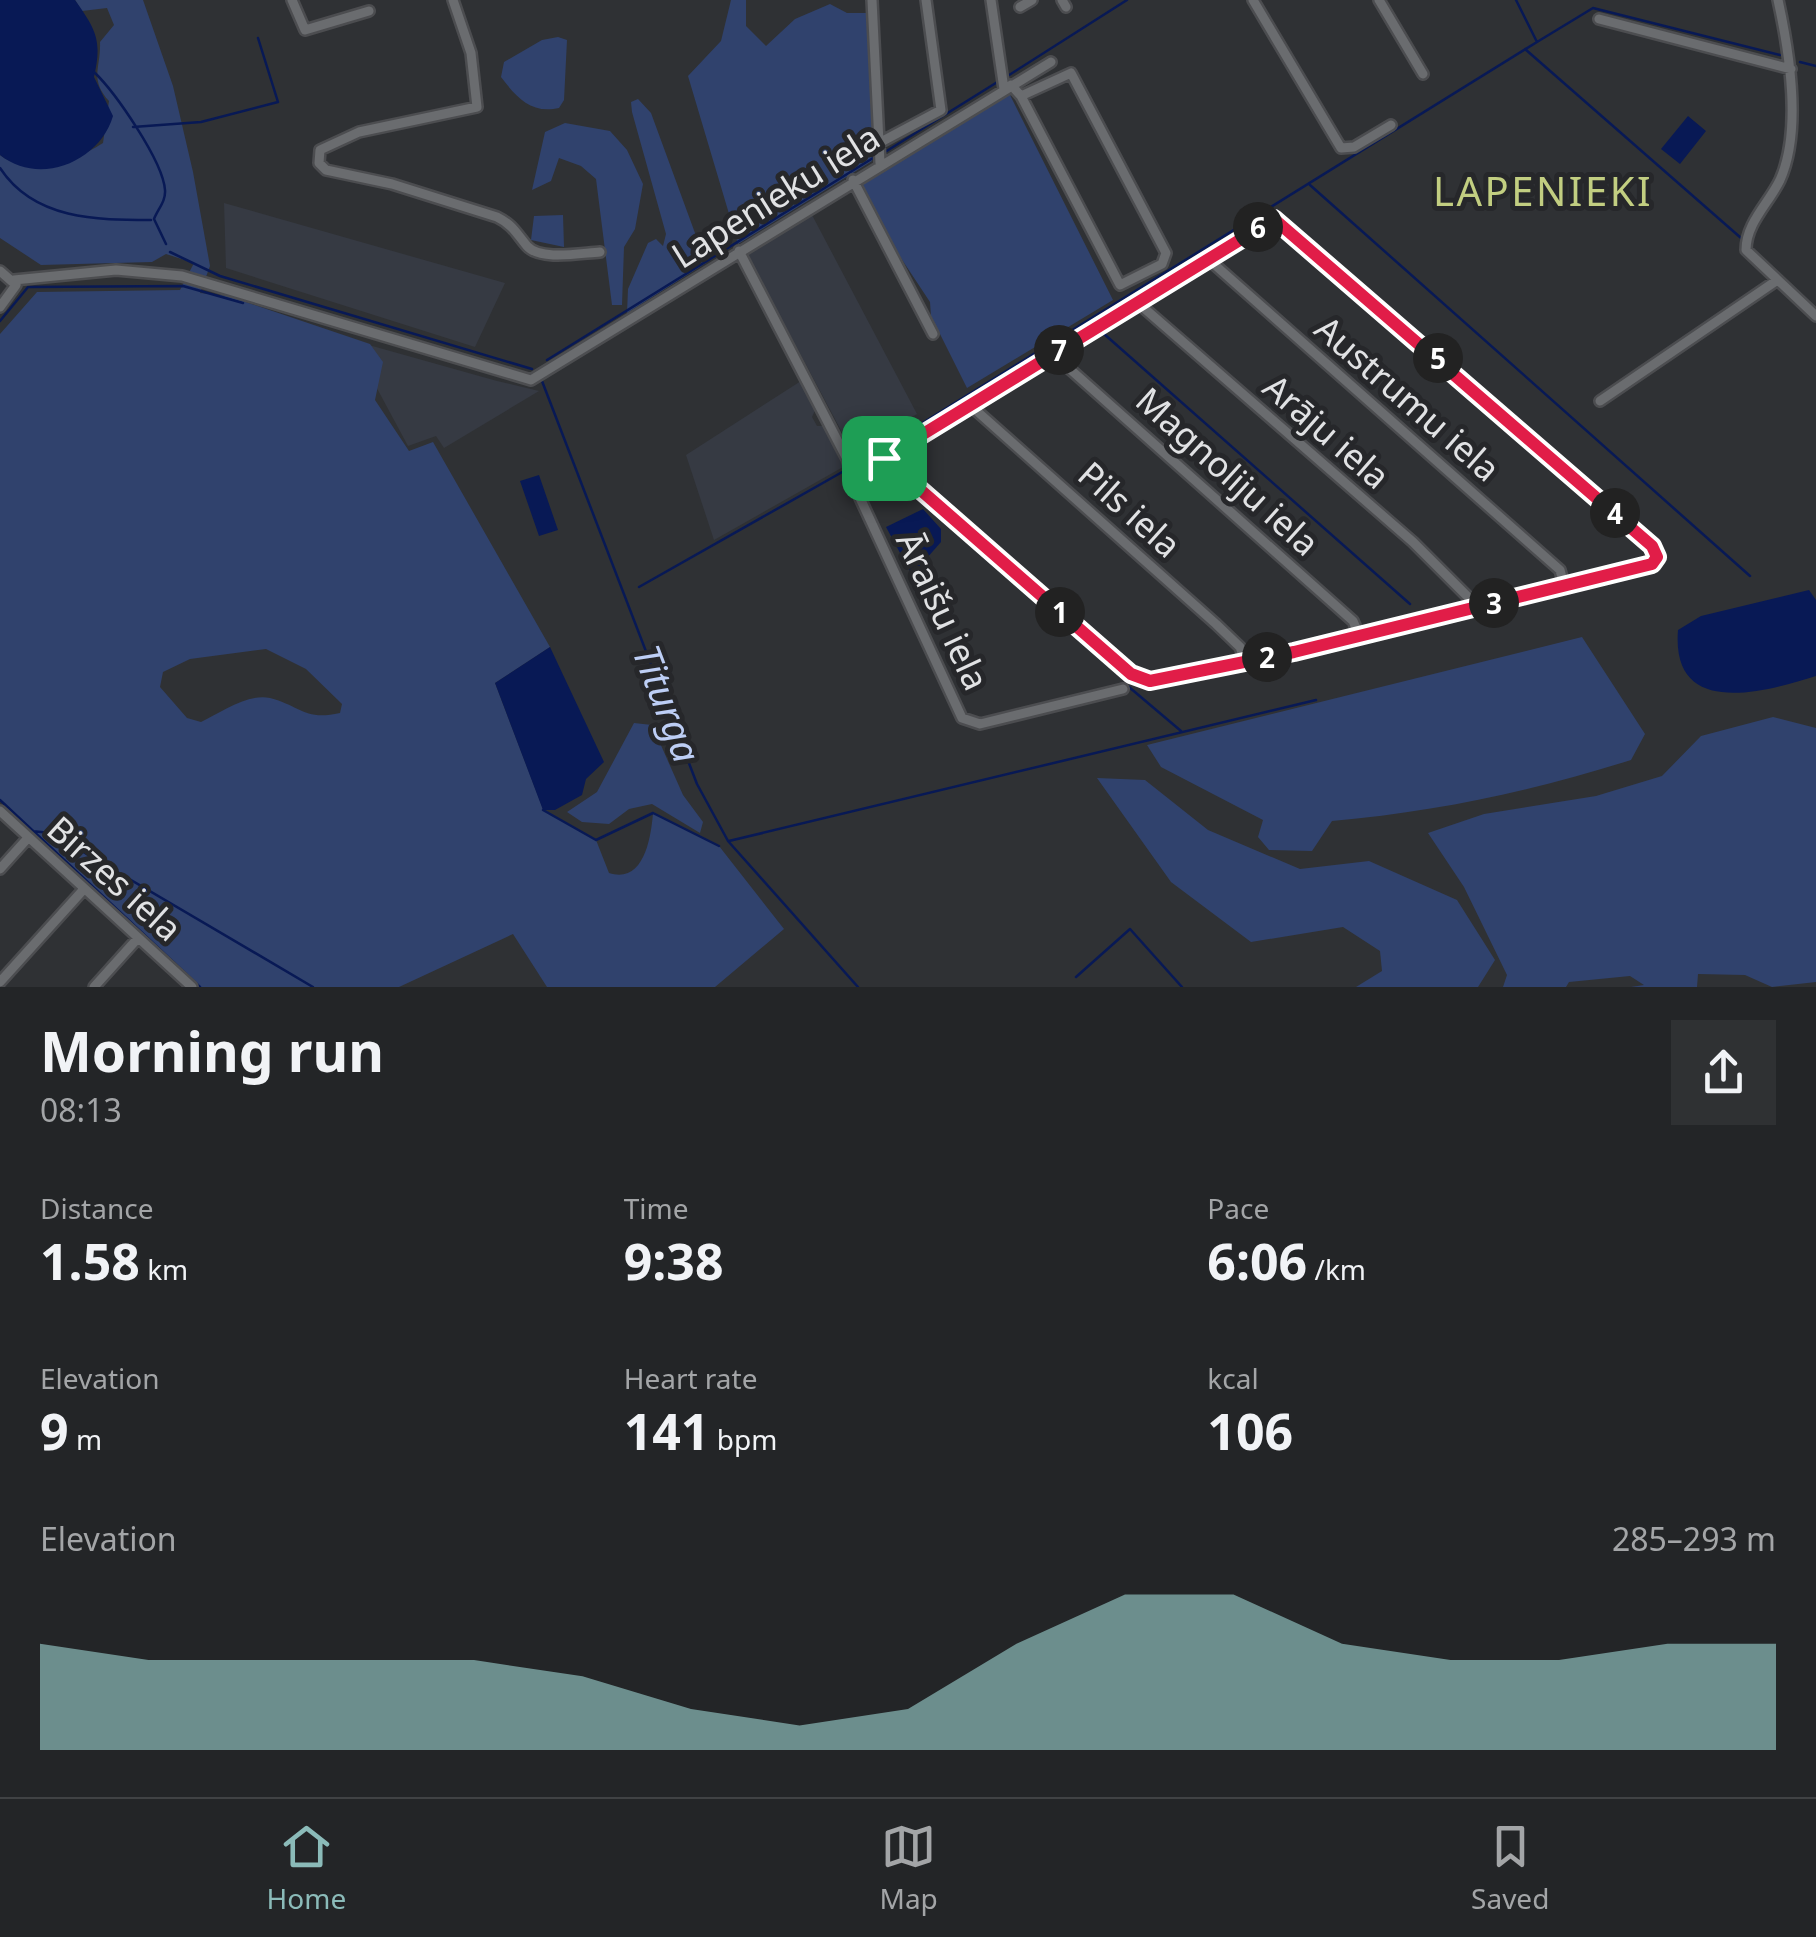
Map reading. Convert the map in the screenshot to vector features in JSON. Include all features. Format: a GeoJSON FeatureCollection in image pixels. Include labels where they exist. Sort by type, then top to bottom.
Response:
{"type":"FeatureCollection","features":[{"type":"Feature","properties":{"kind":"street"},"geometry":{"type":"LineString","coordinates":[[292,0],[304,30],[369,11]]}},
{"type":"Feature","properties":{"kind":"street"},"geometry":{"type":"LineString","coordinates":[[453,0],[471,53],[477,107],[359,132],[320,150],[319,163],[326,170],[392,184],[497,217],[512,225],[528,249],[600,252]]}},
{"type":"Feature","properties":{"kind":"street"},"geometry":{"type":"LineString","coordinates":[[872,0],[880,164]]}},
{"type":"Feature","properties":{"kind":"street"},"geometry":{"type":"LineString","coordinates":[[879,144],[941,110],[926,0]]}},
{"type":"Feature","properties":{"kind":"street"},"geometry":{"type":"LineString","coordinates":[[991,0],[1007,87],[1020,96],[1120,285],[1162,264],[1166,252],[1071,73],[1020,96]]}},
{"type":"Feature","properties":{"kind":"street"},"geometry":{"type":"LineString","coordinates":[[1020,7],[1032,0]]}},
{"type":"Feature","properties":{"kind":"street"},"geometry":{"type":"LineString","coordinates":[[1253,0],[1341,148],[1354,148],[1391,125]]}},
{"type":"Feature","properties":{"kind":"street"},"geometry":{"type":"LineString","coordinates":[[1379,0],[1423,74]]}},
{"type":"Feature","properties":{"kind":"street"},"geometry":{"type":"LineString","coordinates":[[1778,0],[1791,69],[1781,178],[1746,250],[1816,316]]}},
{"type":"Feature","properties":{"kind":"street"},"geometry":{"type":"LineString","coordinates":[[1599,19],[1791,69]]}},
{"type":"Feature","properties":{"kind":"street","name":"Lapenieku iela"},"geometry":{"type":"LineString","coordinates":[[15,283],[116,270],[182,276],[531,380],[1051,62]]}},
{"type":"Feature","properties":{"kind":"street"},"geometry":{"type":"LineString","coordinates":[[853,180],[933,334]]}},
{"type":"Feature","properties":{"kind":"street"},"geometry":{"type":"LineString","coordinates":[[852,474],[1274,219],[1607,506],[1652,546],[1657,557],[1652,564],[1359,635],[1144,680],[1131,674],[884,458]]}},
{"type":"Feature","properties":{"kind":"street","name":"Āraišu iela"},"geometry":{"type":"LineString","coordinates":[[738,251],[852,474],[956,710],[969,722],[980,724],[1123,690]]}},
{"type":"Feature","properties":{"kind":"street","name":"Austrumu iela"},"geometry":{"type":"LineString","coordinates":[[1207,258],[1560,570],[1564,584]]}},
{"type":"Feature","properties":{"kind":"street"},"geometry":{"type":"LineString","coordinates":[[0,270],[15,283],[0,307]]}},
{"type":"Feature","properties":{"kind":"street"},"geometry":{"type":"LineString","coordinates":[[1600,402],[1776,280]]}},
{"type":"Feature","properties":{"kind":"street","name":"Arāju iela"},"geometry":{"type":"LineString","coordinates":[[1137,302],[1413,542],[1477,606]]}},
{"type":"Feature","properties":{"kind":"street","name":"Magnoliju iela"},"geometry":{"type":"LineString","coordinates":[[1053,354],[1353,620],[1359,635]]}},
{"type":"Feature","properties":{"kind":"street","name":"Pils iela"},"geometry":{"type":"LineString","coordinates":[[970,404],[1216,624],[1240,648],[1245,661]]}},
{"type":"Feature","properties":{"kind":"street","name":"Birzes iela"},"geometry":{"type":"LineString","coordinates":[[0,811],[192,987]]}},
{"type":"Feature","properties":{"kind":"street"},"geometry":{"type":"LineString","coordinates":[[0,869],[27,838]]}},
{"type":"Feature","properties":{"kind":"street"},"geometry":{"type":"LineString","coordinates":[[0,982],[84,889]]}},
{"type":"Feature","properties":{"kind":"street"},"geometry":{"type":"LineString","coordinates":[[94,987],[138,938]]}},
{"type":"Feature","properties":{"kind":"shaded area"},"geometry":{"type":"Polygon","coordinates":[[[0,0],[75,0],[93,28],[98,54],[94,77],[113,116],[95,146],[67,164],[33,169],[0,155],[0,0]]]}},
{"type":"Feature","properties":{"kind":"shaded area"},"geometry":{"type":"Polygon","coordinates":[[[75,0],[143,0],[173,86],[193,172],[210,266],[200,293],[228,296],[370,344],[383,362],[375,400],[409,451],[433,442],[550,647],[495,683],[543,809],[596,840],[609,873],[621,875],[630,872],[643,856],[653,813],[719,846],[784,929],[715,987],[547,987],[513,934],[399,987],[200,987],[0,800],[0,334],[37,292],[180,290],[194,263],[166,254],[152,262],[41,265],[0,238],[0,155],[37,165],[80,155],[103,143],[109,101],[98,80],[100,42],[114,25],[107,8],[82,11],[75,0]],[[266,649],[190,659],[163,672],[160,687],[187,718],[201,722],[261,697],[310,714],[340,713],[342,704],[306,669],[266,649]]]}},
{"type":"Feature","properties":{"kind":"shaded area"},"geometry":{"type":"Polygon","coordinates":[[[731,0],[746,0],[746,26],[766,46],[795,19],[830,4],[847,13],[866,13],[873,84],[872,161],[738,244],[688,76],[721,41],[731,0]]]}},
{"type":"Feature","properties":{"kind":"shaded area"},"geometry":{"type":"Polygon","coordinates":[[[542,40],[567,40],[564,100],[559,108],[540,109],[519,98],[501,77],[504,62],[542,40]]]}},
{"type":"Feature","properties":{"kind":"shaded area"},"geometry":{"type":"Polygon","coordinates":[[[1009,93],[1113,300],[967,388],[931,316],[930,302],[879,225],[862,183],[1009,93]]]}},
{"type":"Feature","properties":{"kind":"shaded area"},"geometry":{"type":"Polygon","coordinates":[[[638,99],[651,113],[706,263],[627,313],[628,289],[648,243],[656,239],[663,246],[666,234],[632,112],[631,102],[638,99]]]}},
{"type":"Feature","properties":{"kind":"shaded area"},"geometry":{"type":"Polygon","coordinates":[[[1688,116],[1706,131],[1680,164],[1661,149],[1688,116]]]}},
{"type":"Feature","properties":{"kind":"shaded area"},"geometry":{"type":"Polygon","coordinates":[[[565,123],[610,131],[627,150],[643,184],[635,229],[624,247],[622,305],[612,305],[596,179],[581,166],[559,158],[551,181],[532,190],[545,132],[565,123]]]}},
{"type":"Feature","properties":{"kind":"shaded area"},"geometry":{"type":"Polygon","coordinates":[[[224,203],[505,283],[475,347],[226,268],[224,203]]]}},
{"type":"Feature","properties":{"kind":"shaded area"},"geometry":{"type":"Polygon","coordinates":[[[563,215],[564,247],[531,240],[534,216],[563,215]]]}},
{"type":"Feature","properties":{"kind":"shaded area"},"geometry":{"type":"Polygon","coordinates":[[[812,215],[917,414],[852,451],[747,254],[812,215]]]}},
{"type":"Feature","properties":{"kind":"shaded area"},"geometry":{"type":"Polygon","coordinates":[[[351,340],[539,391],[444,448],[436,436],[408,446],[351,340]]]}},
{"type":"Feature","properties":{"kind":"shaded area"},"geometry":{"type":"Polygon","coordinates":[[[801,381],[816,408],[812,417],[817,426],[824,426],[843,467],[714,540],[686,455],[801,381]]]}},
{"type":"Feature","properties":{"kind":"shaded area"},"geometry":{"type":"Polygon","coordinates":[[[539,475],[558,530],[539,536],[520,481],[539,475]]]}},
{"type":"Feature","properties":{"kind":"shaded area"},"geometry":{"type":"Polygon","coordinates":[[[923,509],[941,529],[941,542],[912,575],[886,527],[923,509]]]}},
{"type":"Feature","properties":{"kind":"shaded area"},"geometry":{"type":"Polygon","coordinates":[[[1809,590],[1816,600],[1816,676],[1746,692],[1704,688],[1689,677],[1680,658],[1678,630],[1701,616],[1809,590]]]}},
{"type":"Feature","properties":{"kind":"shaded area"},"geometry":{"type":"Polygon","coordinates":[[[1582,637],[1645,734],[1631,760],[1484,799],[1332,821],[1312,851],[1269,850],[1258,837],[1263,820],[1161,767],[1147,745],[1582,637]]]}},
{"type":"Feature","properties":{"kind":"shaded area"},"geometry":{"type":"Polygon","coordinates":[[[550,647],[604,762],[586,779],[582,795],[555,810],[543,810],[495,683],[550,647]]]}},
{"type":"Feature","properties":{"kind":"shaded area"},"geometry":{"type":"Polygon","coordinates":[[[1773,717],[1816,728],[1816,982],[1772,987],[1745,975],[1698,974],[1697,987],[1631,987],[1644,985],[1630,976],[1569,982],[1566,987],[1503,987],[1507,975],[1464,887],[1428,833],[1484,814],[1596,796],[1662,776],[1701,736],[1773,717]]]}},
{"type":"Feature","properties":{"kind":"shaded area"},"geometry":{"type":"Polygon","coordinates":[[[634,723],[652,725],[683,795],[703,822],[700,833],[652,804],[629,809],[609,824],[582,822],[567,812],[597,792],[634,723]]]}},
{"type":"Feature","properties":{"kind":"shaded area"},"geometry":{"type":"Polygon","coordinates":[[[1097,778],[1145,780],[1208,830],[1300,869],[1369,861],[1457,900],[1495,960],[1478,987],[1356,987],[1382,971],[1380,951],[1343,927],[1251,942],[1171,882],[1097,778]]]}},
{"type":"Feature","properties":{"kind":"waterway"},"geometry":{"type":"LineString","coordinates":[[1006,77],[1127,0]]}},
{"type":"Feature","properties":{"kind":"waterway"},"geometry":{"type":"LineString","coordinates":[[858,463],[1537,42],[1516,0]]}},
{"type":"Feature","properties":{"kind":"waterway"},"geometry":{"type":"LineString","coordinates":[[1537,42],[1593,8],[1780,55]]}},
{"type":"Feature","properties":{"kind":"waterway"},"geometry":{"type":"LineString","coordinates":[[133,127],[201,122],[278,102],[258,38]]}},
{"type":"Feature","properties":{"kind":"waterway"},"geometry":{"type":"LineString","coordinates":[[1525,49],[1741,238]]}},
{"type":"Feature","properties":{"kind":"waterway"},"geometry":{"type":"LineString","coordinates":[[1800,62],[1816,66]]}},
{"type":"Feature","properties":{"kind":"waterway"},"geometry":{"type":"LineString","coordinates":[[94,72],[125,110],[156,162],[165,194],[154,219],[166,244]]}},
{"type":"Feature","properties":{"kind":"waterway"},"geometry":{"type":"LineString","coordinates":[[885,152],[999,81]]}},
{"type":"Feature","properties":{"kind":"waterway"},"geometry":{"type":"LineString","coordinates":[[547,360],[873,158]]}},
{"type":"Feature","properties":{"kind":"waterway"},"geometry":{"type":"LineString","coordinates":[[0,168],[30,198],[68,214],[151,220]]}},
{"type":"Feature","properties":{"kind":"waterway"},"geometry":{"type":"LineString","coordinates":[[1310,185],[1750,576]]}},
{"type":"Feature","properties":{"kind":"waterway","name":"Titurga"},"geometry":{"type":"LineString","coordinates":[[170,252],[220,276],[532,369]]}},
{"type":"Feature","properties":{"kind":"waterway"},"geometry":{"type":"LineString","coordinates":[[0,321],[28,287],[183,286],[243,303]]}},
{"type":"Feature","properties":{"kind":"waterway"},"geometry":{"type":"LineString","coordinates":[[1103,333],[1410,604]]}},
{"type":"Feature","properties":{"kind":"waterway","name":"Titurga"},"geometry":{"type":"LineString","coordinates":[[542,381],[697,784],[728,841],[858,987]]}},
{"type":"Feature","properties":{"kind":"waterway"},"geometry":{"type":"LineString","coordinates":[[639,587],[844,471]]}},
{"type":"Feature","properties":{"kind":"waterway"},"geometry":{"type":"LineString","coordinates":[[1129,687],[1181,731]]}},
{"type":"Feature","properties":{"kind":"waterway"},"geometry":{"type":"LineString","coordinates":[[729,841],[1316,700]]}},
{"type":"Feature","properties":{"kind":"waterway"},"geometry":{"type":"LineString","coordinates":[[0,800],[200,987]]}},
{"type":"Feature","properties":{"kind":"waterway"},"geometry":{"type":"LineString","coordinates":[[543,810],[596,840],[653,813],[719,846]]}},
{"type":"Feature","properties":{"kind":"waterway"},"geometry":{"type":"LineString","coordinates":[[31,831],[51,833],[313,987]]}},
{"type":"Feature","properties":{"kind":"waterway"},"geometry":{"type":"LineString","coordinates":[[1076,977],[1130,929],[1182,987]]}},
{"type":"Feature","properties":{"kind":"district","name":"LAPENIEKI"},"geometry":{"type":"Point","coordinates":[1543,192]}},
{"type":"Feature","properties":{"kind":"route"},"geometry":{"type":"LineString","coordinates":[[1274,219],[1607,506],[1652,546],[1657,557],[1644,567],[1428,620],[1150,681],[1131,674],[884,458],[1274,219]]}}]}
